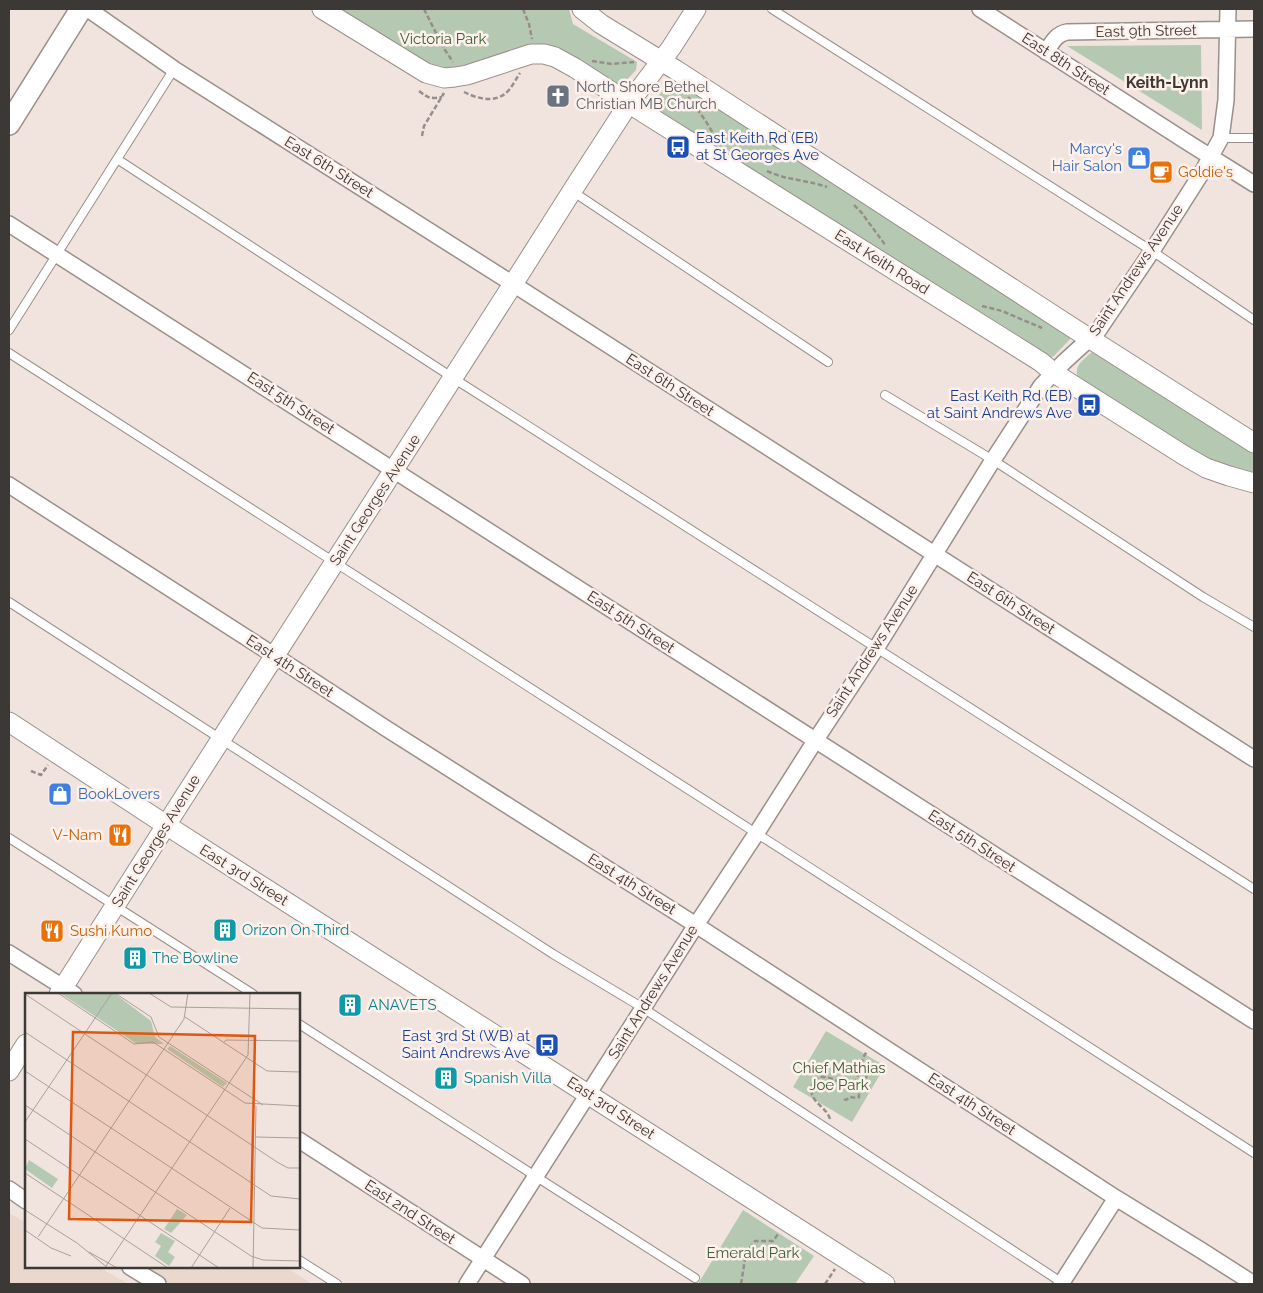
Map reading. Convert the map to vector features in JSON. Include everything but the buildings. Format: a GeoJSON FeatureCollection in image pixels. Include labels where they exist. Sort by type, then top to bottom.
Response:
{"type":"FeatureCollection","features":[{"type":"Feature","properties":{"kind":"main road"},"geometry":{"type":"LineString","coordinates":[[9,124],[81,9]]}},
{"type":"Feature","properties":{"kind":"street","name":"East 6th Street"},"geometry":{"type":"LineString","coordinates":[[88,9],[174,69],[1254,759]]}},
{"type":"Feature","properties":{"kind":"street"},"geometry":{"type":"LineString","coordinates":[[322,9],[426,73],[448,68]]}},
{"type":"Feature","properties":{"kind":"street"},"geometry":{"type":"LineString","coordinates":[[582,9],[602,24],[1254,444]]}},
{"type":"Feature","properties":{"kind":"street","name":"Saint Georges Avenue"},"geometry":{"type":"LineString","coordinates":[[65,992],[115,906],[166,825],[572,191],[629,103],[662,61],[696,9]]}},
{"type":"Feature","properties":{"kind":"street","name":"East 8th Street"},"geometry":{"type":"LineString","coordinates":[[980,9],[1254,184]]}},
{"type":"Feature","properties":{"kind":"street","name":"Saint Andrews Avenue"},"geometry":{"type":"LineString","coordinates":[[467,1284],[696,924],[877,647],[1041,386],[1102,325],[1152,251],[1211,156],[1221,138],[1226,100],[1228,9]]}},
{"type":"Feature","properties":{"kind":"street","name":"East 9th Street"},"geometry":{"type":"LineString","coordinates":[[1046,52],[1058,36],[1067,32],[1254,29]]}},
{"type":"Feature","properties":{"kind":"street","name":"East Keith Road"},"geometry":{"type":"LineString","coordinates":[[448,68],[467,75],[515,66],[531,54],[544,54],[555,57],[1041,362],[1054,373],[1199,464],[1229,476],[1254,483]]}},
{"type":"Feature","properties":{"kind":"street","name":"East 5th Street"},"geometry":{"type":"LineString","coordinates":[[9,224],[1254,1021]]}},
{"type":"Feature","properties":{"kind":"street","name":"East 4th Street"},"geometry":{"type":"LineString","coordinates":[[9,485],[387,729],[696,924],[1116,1198],[1254,1284]]}},
{"type":"Feature","properties":{"kind":"street","name":"East 3rd Street"},"geometry":{"type":"LineString","coordinates":[[9,722],[166,825],[885,1284]]}},
{"type":"Feature","properties":{"kind":"street"},"geometry":{"type":"LineString","coordinates":[[9,953],[65,992]]}},
{"type":"Feature","properties":{"kind":"street"},"geometry":{"type":"LineString","coordinates":[[9,1071],[25,1046]]}},
{"type":"Feature","properties":{"kind":"street","name":"East 2nd Street"},"geometry":{"type":"LineString","coordinates":[[300,1141],[522,1284]]}},
{"type":"Feature","properties":{"kind":"street"},"geometry":{"type":"LineString","coordinates":[[9,1189],[25,1199]]}},
{"type":"Feature","properties":{"kind":"street"},"geometry":{"type":"LineString","coordinates":[[1062,1284],[1116,1198]]}},
{"type":"Feature","properties":{"kind":"street"},"geometry":{"type":"LineString","coordinates":[[132,1268],[150,1277]]}},
{"type":"Feature","properties":{"kind":"lane"},"geometry":{"type":"LineString","coordinates":[[772,9],[1152,251],[1254,320]]}},
{"type":"Feature","properties":{"kind":"lane"},"geometry":{"type":"LineString","coordinates":[[9,330],[174,69]]}},
{"type":"Feature","properties":{"kind":"lane"},"geometry":{"type":"LineString","coordinates":[[1221,138],[1254,138]]}},
{"type":"Feature","properties":{"kind":"lane"},"geometry":{"type":"LineString","coordinates":[[117,159],[453,377],[1254,889]]}},
{"type":"Feature","properties":{"kind":"lane"},"geometry":{"type":"LineString","coordinates":[[572,191],[828,362]]}},
{"type":"Feature","properties":{"kind":"lane"},"geometry":{"type":"LineString","coordinates":[[9,354],[1254,1153]]}},
{"type":"Feature","properties":{"kind":"lane"},"geometry":{"type":"LineString","coordinates":[[885,395],[993,460],[1203,597],[1254,627]]}},
{"type":"Feature","properties":{"kind":"lane"},"geometry":{"type":"LineString","coordinates":[[9,602],[553,954],[643,1008],[1062,1284]]}},
{"type":"Feature","properties":{"kind":"lane"},"geometry":{"type":"LineString","coordinates":[[9,838],[251,993]]}},
{"type":"Feature","properties":{"kind":"lane"},"geometry":{"type":"LineString","coordinates":[[300,1025],[695,1278]]}},
{"type":"Feature","properties":{"kind":"lane"},"geometry":{"type":"LineString","coordinates":[[300,1261],[337,1284]]}},
{"type":"Feature","properties":{"kind":"path"},"geometry":{"type":"LineString","coordinates":[[424,9],[443,47],[448,68]]}},
{"type":"Feature","properties":{"kind":"path"},"geometry":{"type":"LineString","coordinates":[[522,9],[529,24],[532,39],[538,39]]}},
{"type":"Feature","properties":{"kind":"path"},"geometry":{"type":"LineString","coordinates":[[585,57],[612,64],[640,62]]}},
{"type":"Feature","properties":{"kind":"path"},"geometry":{"type":"LineString","coordinates":[[464,91],[482,99],[502,96],[508,91],[515,66]]}},
{"type":"Feature","properties":{"kind":"path"},"geometry":{"type":"LineString","coordinates":[[420,91],[431,99],[442,97],[424,126],[422,136]]}},
{"type":"Feature","properties":{"kind":"path"},"geometry":{"type":"LineString","coordinates":[[685,93],[716,138],[728,146]]}},
{"type":"Feature","properties":{"kind":"path"},"geometry":{"type":"LineString","coordinates":[[760,166],[778,175],[828,188]]}},
{"type":"Feature","properties":{"kind":"path"},"geometry":{"type":"LineString","coordinates":[[851,202],[861,212],[886,246]]}},
{"type":"Feature","properties":{"kind":"path"},"geometry":{"type":"LineString","coordinates":[[976,303],[1020,318],[1044,329]]}},
{"type":"Feature","properties":{"kind":"path"},"geometry":{"type":"LineString","coordinates":[[31,771],[41,775],[48,765]]}},
{"type":"Feature","properties":{"kind":"path"},"geometry":{"type":"LineString","coordinates":[[828,1130],[830,1117],[814,1099],[811,1090],[813,1082],[820,1077],[828,1076],[851,1088],[858,1088],[864,1084],[867,1077],[862,1064],[867,1051]]}},
{"type":"Feature","properties":{"kind":"path"},"geometry":{"type":"LineString","coordinates":[[844,1099],[846,1100],[850,1097],[858,1098],[856,1081],[859,1072],[855,1070]]}},
{"type":"Feature","properties":{"kind":"path"},"geometry":{"type":"LineString","coordinates":[[740,1284],[746,1253],[755,1241],[773,1241],[776,1237]]}},
{"type":"Feature","properties":{"kind":"path"},"geometry":{"type":"LineString","coordinates":[[824,1284],[832,1273]]}},
{"type":"Feature","properties":{"kind":"shaded area"},"geometry":{"type":"Polygon","coordinates":[[[9,1213],[25,1222],[25,1268],[101,1268],[128,1284],[9,1284],[9,1213]]]}},
{"type":"Feature","properties":{"kind":"shaded area"},"geometry":{"type":"Polygon","coordinates":[[[145,1268],[288,1268],[312,1284],[136,1284],[145,1268]]]}},
{"type":"Feature","properties":{"kind":"green space","name":"Victoria Park"},"geometry":{"type":"Polygon","coordinates":[[[337,9],[569,9],[573,24],[637,62],[636,70],[624,83],[613,86],[562,54],[496,60],[446,71],[429,68],[337,9]]]}},
{"type":"Feature","properties":{"kind":"green space"},"geometry":{"type":"Polygon","coordinates":[[[1201,45],[1202,130],[1067,46],[1201,45]]]}},
{"type":"Feature","properties":{"kind":"green space"},"geometry":{"type":"Polygon","coordinates":[[[677,80],[1075,334],[1054,356],[1048,358],[656,111],[659,108],[656,104],[661,93],[665,89],[671,88],[677,80]]]}},
{"type":"Feature","properties":{"kind":"green space"},"geometry":{"type":"Polygon","coordinates":[[[1092,352],[1100,352],[1254,450],[1254,477],[1213,464],[1078,381],[1077,371],[1079,365],[1092,352]]]}},
{"type":"Feature","properties":{"kind":"green space","name":"Chief Mathias Joe Park"},"geometry":{"type":"Polygon","coordinates":[[[826,1031],[885,1066],[852,1122],[793,1087],[826,1031]]]}},
{"type":"Feature","properties":{"kind":"green space","name":"Emerald Park"},"geometry":{"type":"Polygon","coordinates":[[[743,1210],[814,1256],[795,1284],[698,1284],[743,1210]]]}},
{"type":"Feature","properties":{"kind":"place","name":"North Shore Bethel Christian MB Church"},"geometry":{"type":"Point","coordinates":[558,96]}},
{"type":"Feature","properties":{"kind":"place","name":"East Keith Rd (EB) at St Georges Ave"},"geometry":{"type":"Point","coordinates":[678,147]}},
{"type":"Feature","properties":{"kind":"place","name":"Marcy's Hair Salon"},"geometry":{"type":"Point","coordinates":[1139,158]}},
{"type":"Feature","properties":{"kind":"place","name":"Goldie's"},"geometry":{"type":"Point","coordinates":[1161,172]}},
{"type":"Feature","properties":{"kind":"place","name":"East Keith Rd (EB) at Saint Andrews Ave"},"geometry":{"type":"Point","coordinates":[1089,405]}},
{"type":"Feature","properties":{"kind":"place","name":"BookLovers"},"geometry":{"type":"Point","coordinates":[60,794]}},
{"type":"Feature","properties":{"kind":"place","name":"V-Nam"},"geometry":{"type":"Point","coordinates":[120,835]}},
{"type":"Feature","properties":{"kind":"place","name":"Orizon On Third"},"geometry":{"type":"Point","coordinates":[225,930]}},
{"type":"Feature","properties":{"kind":"place","name":"Sushi Kumo"},"geometry":{"type":"Point","coordinates":[52,931]}},
{"type":"Feature","properties":{"kind":"place","name":"The Bowline"},"geometry":{"type":"Point","coordinates":[135,958]}},
{"type":"Feature","properties":{"kind":"place","name":"ANAVETS"},"geometry":{"type":"Point","coordinates":[350,1005]}},
{"type":"Feature","properties":{"kind":"place","name":"East 3rd St (WB) at Saint Andrews Ave"},"geometry":{"type":"Point","coordinates":[547,1045]}},
{"type":"Feature","properties":{"kind":"place","name":"Spanish Villa"},"geometry":{"type":"Point","coordinates":[446,1078]}},
{"type":"Feature","properties":{"kind":"district","name":"Keith-Lynn"},"geometry":{"type":"Point","coordinates":[1167,82]}}]}
